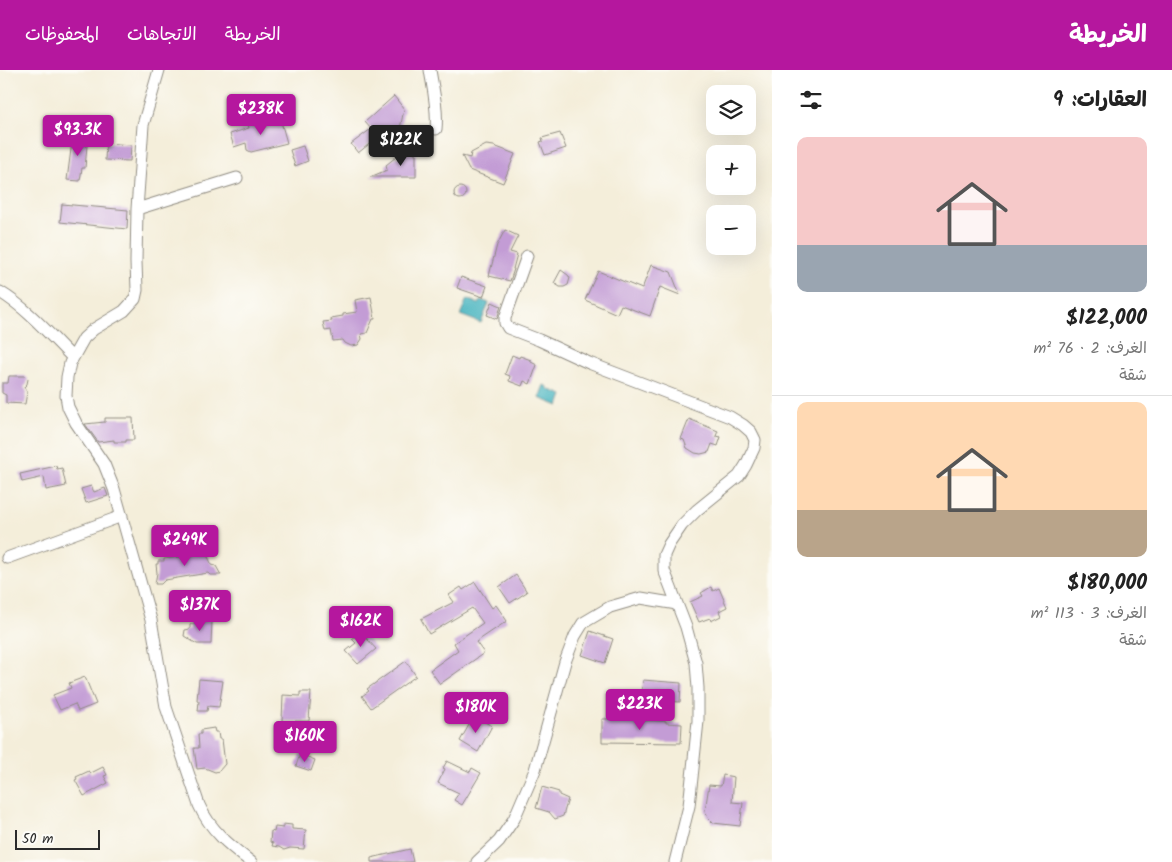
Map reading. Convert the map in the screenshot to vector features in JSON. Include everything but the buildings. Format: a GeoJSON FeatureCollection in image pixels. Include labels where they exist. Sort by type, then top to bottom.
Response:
{"type":"FeatureCollection","features":[{"type":"Feature","properties":{"kind":"street"},"geometry":{"type":"LineString","coordinates":[[159,70],[143,125],[137,209],[137,290],[135,299],[124,311],[94,329],[84,338],[73,358],[67,377],[68,408],[104,464],[122,516],[151,620],[166,707],[199,805],[205,819],[216,832],[251,862]]}},
{"type":"Feature","properties":{"kind":"street"},"geometry":{"type":"LineString","coordinates":[[430,70],[437,121],[436,129]]}},
{"type":"Feature","properties":{"kind":"street"},"geometry":{"type":"LineString","coordinates":[[137,209],[237,178]]}},
{"type":"Feature","properties":{"kind":"street"},"geometry":{"type":"LineString","coordinates":[[527,256],[505,318],[508,328],[730,417],[751,432],[755,440],[754,448],[740,476],[697,510],[682,525],[664,555],[664,570],[696,663],[698,688],[698,721],[689,806],[675,862]]}},
{"type":"Feature","properties":{"kind":"street"},"geometry":{"type":"LineString","coordinates":[[0,292],[12,299],[73,358]]}},
{"type":"Feature","properties":{"kind":"street"},"geometry":{"type":"LineString","coordinates":[[7,558],[122,516]]}},
{"type":"Feature","properties":{"kind":"street"},"geometry":{"type":"LineString","coordinates":[[477,862],[499,840],[514,819],[535,770],[565,662],[575,636],[584,623],[610,607],[641,598],[677,604]]}},
{"type":"Feature","properties":{"kind":"water"},"geometry":{"type":"Polygon","coordinates":[[[467,299],[479,304],[481,300],[489,303],[481,323],[460,315],[467,299]]]}},
{"type":"Feature","properties":{"kind":"water"},"geometry":{"type":"Polygon","coordinates":[[[544,385],[548,389],[563,395],[559,406],[539,398],[544,385]]]}}]}
